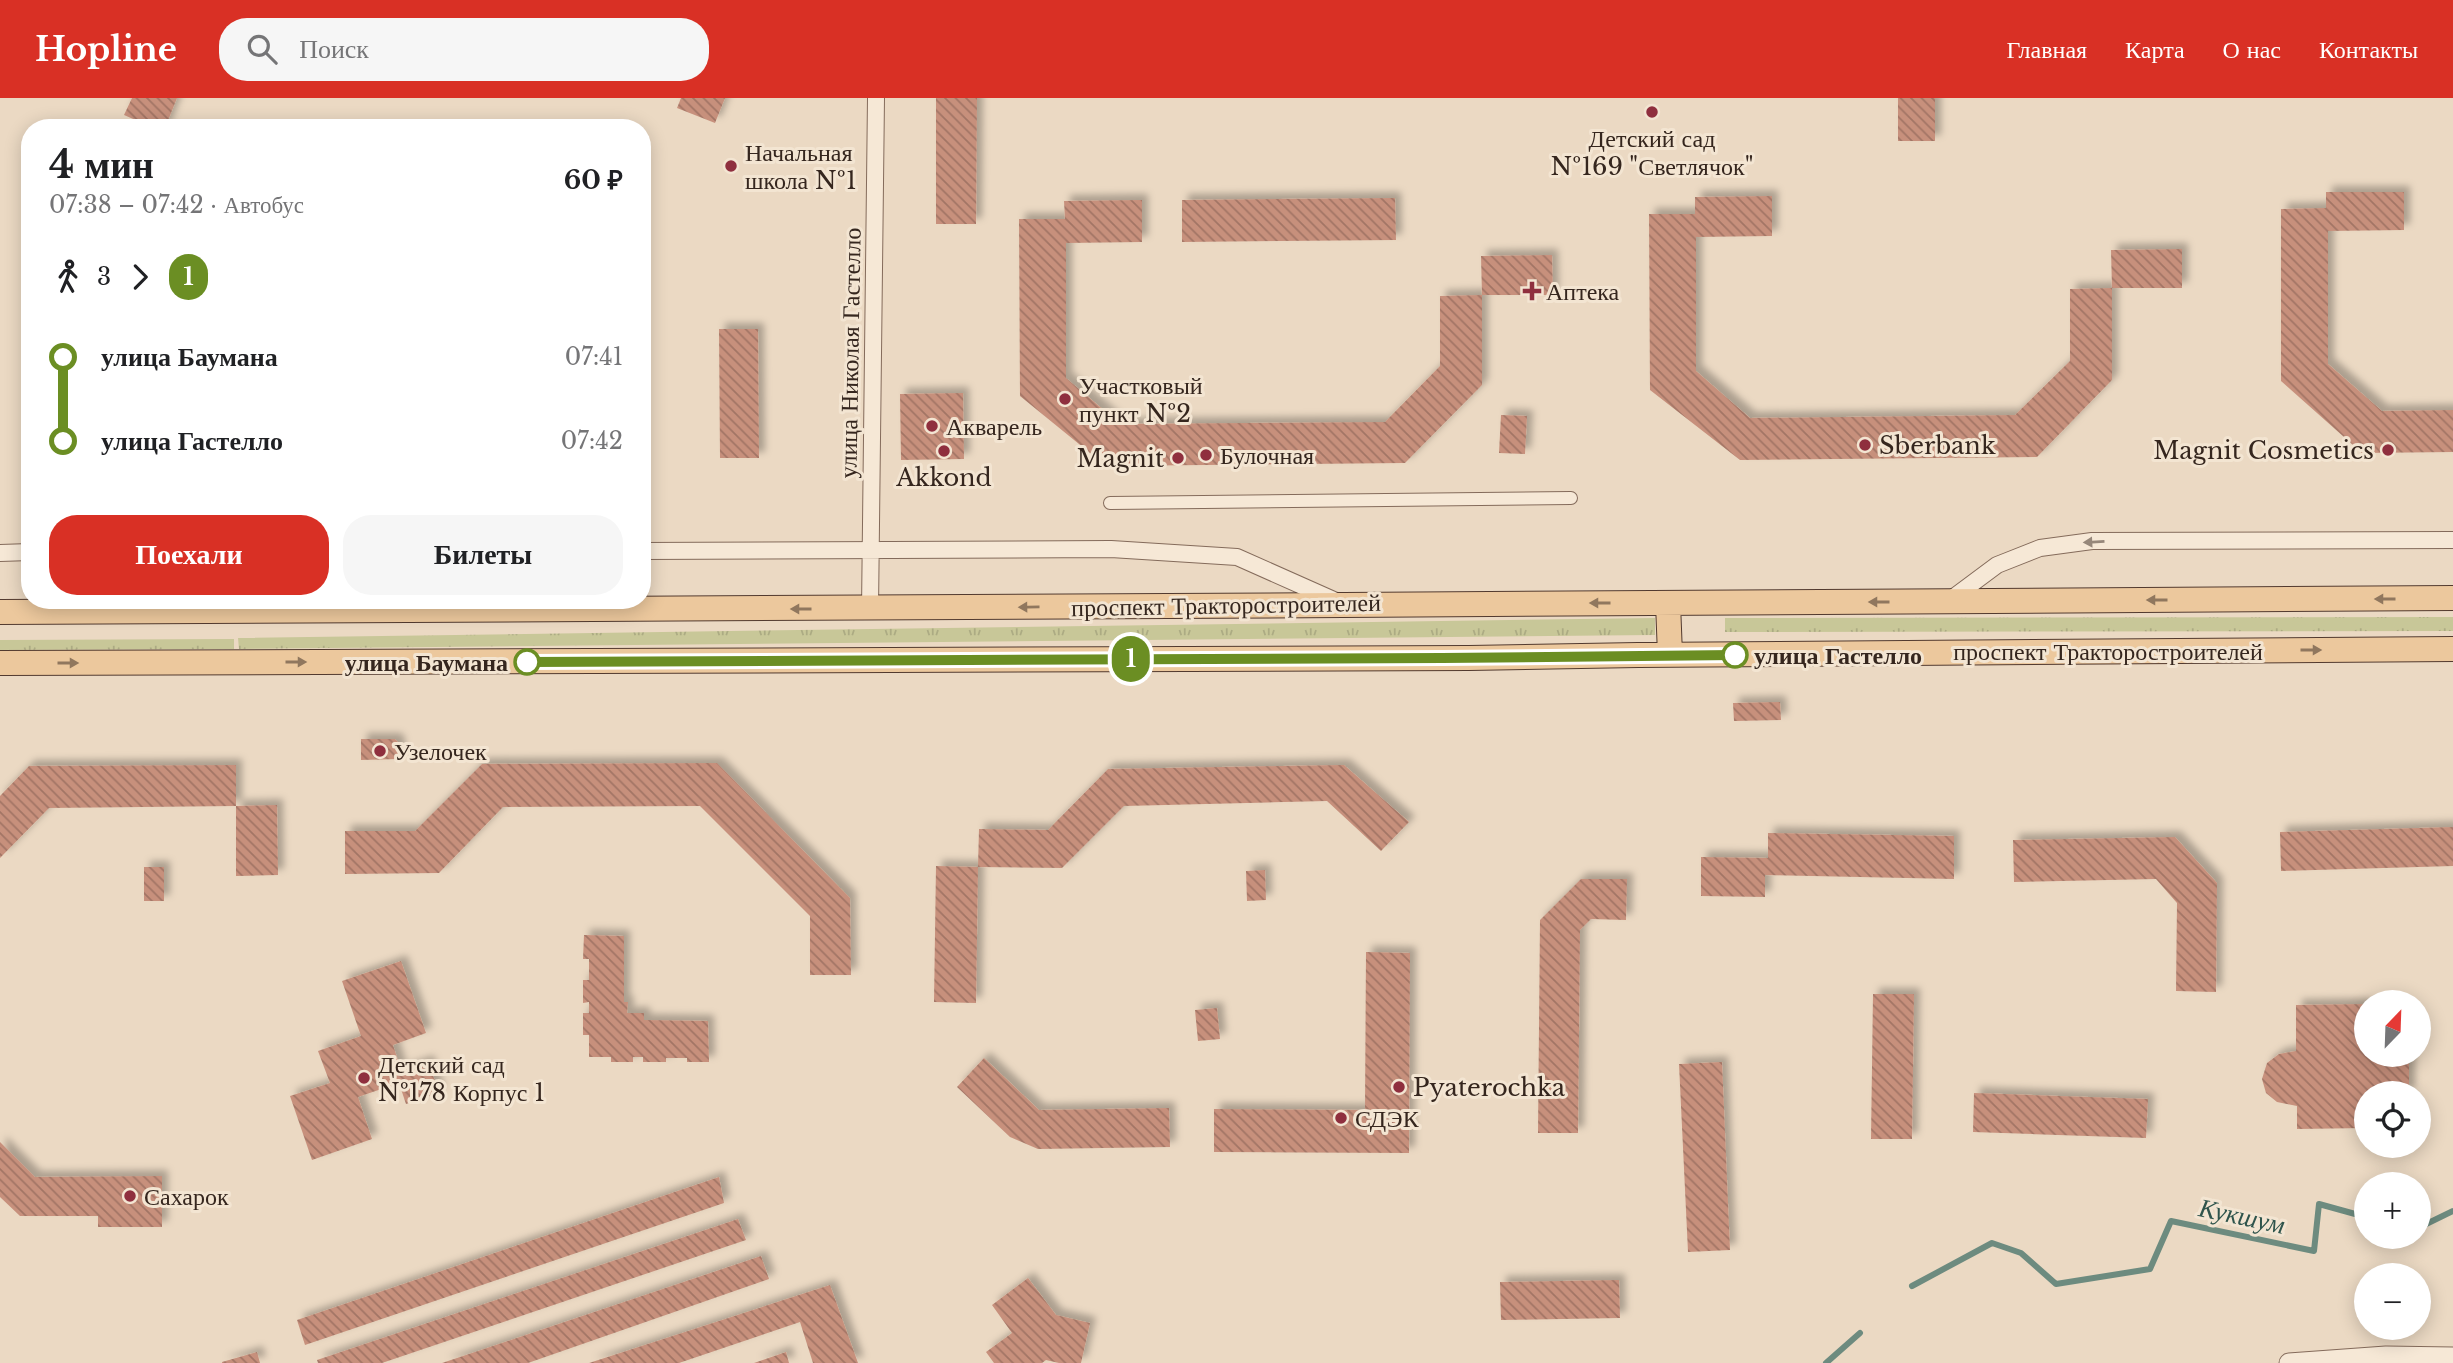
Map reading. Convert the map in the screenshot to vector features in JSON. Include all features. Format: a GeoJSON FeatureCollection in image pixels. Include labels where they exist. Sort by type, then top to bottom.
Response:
{"type":"FeatureCollection","features":[{"type":"Feature","properties":{"kind":"main road","name":"проспект Тракторостроителей"},"geometry":{"type":"LineString","coordinates":[[0,612],[2453,598]]}},
{"type":"Feature","properties":{"kind":"main road"},"geometry":{"type":"LineString","coordinates":[[1668,603],[1670,655]]}},
{"type":"Feature","properties":{"kind":"main road","name":"проспект Тракторостроителей"},"geometry":{"type":"LineString","coordinates":[[0,663],[1442,658],[2453,649]]}},
{"type":"Feature","properties":{"kind":"street","name":"улица Николая Гастелло"},"geometry":{"type":"LineString","coordinates":[[870,609],[876,98]]}},
{"type":"Feature","properties":{"kind":"street"},"geometry":{"type":"LineString","coordinates":[[1110,503],[1572,498]]}},
{"type":"Feature","properties":{"kind":"street"},"geometry":{"type":"LineString","coordinates":[[1948,602],[1997,565],[2040,548],[2092,541],[2453,540]]}},
{"type":"Feature","properties":{"kind":"street"},"geometry":{"type":"LineString","coordinates":[[651,551],[1111,549],[1237,557],[1342,604]]}},
{"type":"Feature","properties":{"kind":"street"},"geometry":{"type":"LineString","coordinates":[[0,553],[21,552]]}},
{"type":"Feature","properties":{"kind":"street"},"geometry":{"type":"LineString","coordinates":[[2289,1363],[2453,1357]]}},
{"type":"Feature","properties":{"kind":"green space"},"geometry":{"type":"Polygon","coordinates":[[[2453,617],[2453,631],[1725,632],[1725,618],[2453,617]]]}},
{"type":"Feature","properties":{"kind":"green space"},"geometry":{"type":"Polygon","coordinates":[[[1655,618],[1655,635],[239,649],[238,638],[1655,618]]]}},
{"type":"Feature","properties":{"kind":"green space"},"geometry":{"type":"Polygon","coordinates":[[[234,639],[234,649],[0,650],[0,640],[234,639]]]}},
{"type":"Feature","properties":{"kind":"building"},"geometry":{"type":"Polygon","coordinates":[[[132,98],[177,98],[169,119],[133,119],[124,115],[132,98]]]}},
{"type":"Feature","properties":{"kind":"building"},"geometry":{"type":"Polygon","coordinates":[[[681,98],[725,98],[715,123],[677,108],[681,98]]]}},
{"type":"Feature","properties":{"kind":"building"},"geometry":{"type":"Polygon","coordinates":[[[936,98],[977,98],[976,224],[936,224],[936,98]]]}},
{"type":"Feature","properties":{"kind":"building"},"geometry":{"type":"Polygon","coordinates":[[[1898,98],[1935,98],[1935,141],[1898,141],[1898,98]]]}},
{"type":"Feature","properties":{"kind":"building"},"geometry":{"type":"Polygon","coordinates":[[[2326,192],[2404,192],[2404,230],[2328,231],[2328,364],[2382,411],[2453,410],[2453,452],[2362,453],[2281,381],[2281,209],[2326,208],[2326,192]]]}},
{"type":"Feature","properties":{"kind":"building"},"geometry":{"type":"Polygon","coordinates":[[[1772,196],[1772,236],[1696,237],[1696,371],[1750,418],[2015,415],[2070,361],[2070,289],[2112,288],[2112,380],[2037,457],[1740,460],[1650,390],[1649,214],[1695,214],[1695,197],[1772,196]]]}},
{"type":"Feature","properties":{"kind":"building"},"geometry":{"type":"Polygon","coordinates":[[[1395,198],[1396,240],[1182,242],[1182,200],[1395,198]]]}},
{"type":"Feature","properties":{"kind":"building"},"geometry":{"type":"Polygon","coordinates":[[[1142,200],[1142,242],[1066,243],[1066,378],[1120,424],[1385,422],[1440,366],[1440,296],[1482,295],[1482,385],[1405,463],[1106,466],[1020,396],[1019,219],[1065,219],[1064,201],[1142,200]]]}},
{"type":"Feature","properties":{"kind":"building"},"geometry":{"type":"Polygon","coordinates":[[[2182,249],[2182,288],[2112,288],[2111,250],[2182,249]]]}},
{"type":"Feature","properties":{"kind":"building"},"geometry":{"type":"Polygon","coordinates":[[[1552,255],[1553,295],[1482,295],[1481,256],[1552,255]]]}},
{"type":"Feature","properties":{"kind":"building"},"geometry":{"type":"Polygon","coordinates":[[[719,329],[758,329],[759,458],[720,458],[719,329]]]}},
{"type":"Feature","properties":{"kind":"building","name":"Акварель"},"geometry":{"type":"Polygon","coordinates":[[[963,393],[964,459],[901,460],[900,394],[963,393]]]}},
{"type":"Feature","properties":{"kind":"building"},"geometry":{"type":"Polygon","coordinates":[[[1501,415],[1527,416],[1525,454],[1499,453],[1501,415]]]}},
{"type":"Feature","properties":{"kind":"building"},"geometry":{"type":"Polygon","coordinates":[[[1780,702],[1781,720],[1734,721],[1733,703],[1780,702]]]}},
{"type":"Feature","properties":{"kind":"building","name":"Узелочек"},"geometry":{"type":"Polygon","coordinates":[[[361,739],[395,739],[399,743],[399,759],[361,760],[361,739]]]}},
{"type":"Feature","properties":{"kind":"building"},"geometry":{"type":"Polygon","coordinates":[[[717,763],[850,898],[851,975],[810,975],[810,916],[700,806],[503,807],[439,873],[345,874],[345,831],[415,831],[482,764],[717,763]]]}},
{"type":"Feature","properties":{"kind":"building"},"geometry":{"type":"Polygon","coordinates":[[[236,765],[236,806],[49,808],[0,858],[0,796],[29,766],[236,765]]]}},
{"type":"Feature","properties":{"kind":"building"},"geometry":{"type":"Polygon","coordinates":[[[1344,765],[1409,822],[1381,851],[1327,801],[1124,806],[1062,868],[978,867],[979,829],[1048,830],[1108,769],[1344,765]]]}},
{"type":"Feature","properties":{"kind":"building"},"geometry":{"type":"Polygon","coordinates":[[[277,805],[278,875],[236,876],[236,806],[277,805]]]}},
{"type":"Feature","properties":{"kind":"building"},"geometry":{"type":"Polygon","coordinates":[[[2453,827],[2453,866],[2281,871],[2280,832],[2453,827]]]}},
{"type":"Feature","properties":{"kind":"building"},"geometry":{"type":"Polygon","coordinates":[[[1768,833],[1954,836],[1954,879],[1765,875],[1765,897],[1701,896],[1701,857],[1768,858],[1768,833]]]}},
{"type":"Feature","properties":{"kind":"building"},"geometry":{"type":"Polygon","coordinates":[[[2175,837],[2217,883],[2216,992],[2176,991],[2177,903],[2156,879],[2014,882],[2013,840],[2175,837]]]}},
{"type":"Feature","properties":{"kind":"building"},"geometry":{"type":"Polygon","coordinates":[[[936,866],[978,867],[976,1003],[934,1002],[936,866]]]}},
{"type":"Feature","properties":{"kind":"building"},"geometry":{"type":"Polygon","coordinates":[[[144,867],[164,867],[164,901],[144,901],[144,867]]]}},
{"type":"Feature","properties":{"kind":"building"},"geometry":{"type":"Polygon","coordinates":[[[1265,870],[1266,900],[1247,901],[1246,871],[1265,870]]]}},
{"type":"Feature","properties":{"kind":"building"},"geometry":{"type":"Polygon","coordinates":[[[1581,879],[1627,879],[1626,920],[1591,919],[1580,930],[1578,1133],[1538,1133],[1540,920],[1581,879]]]}},
{"type":"Feature","properties":{"kind":"building"},"geometry":{"type":"Polygon","coordinates":[[[584,935],[624,936],[624,1002],[628,1002],[627,1013],[644,1013],[644,1020],[708,1021],[709,1062],[666,1058],[666,1062],[643,1062],[643,1057],[633,1057],[633,1062],[611,1062],[611,1057],[589,1057],[589,1035],[583,1035],[583,1013],[589,1013],[589,1002],[583,1003],[583,980],[589,980],[589,959],[583,959],[584,935]]]}},
{"type":"Feature","properties":{"kind":"building"},"geometry":{"type":"Polygon","coordinates":[[[1366,952],[1410,953],[1409,1153],[1214,1152],[1214,1109],[1365,1110],[1366,952]]]}},
{"type":"Feature","properties":{"kind":"building"},"geometry":{"type":"Polygon","coordinates":[[[401,961],[426,1033],[393,1045],[401,1070],[428,1061],[439,1093],[406,1104],[399,1083],[358,1097],[372,1139],[312,1160],[290,1096],[330,1083],[318,1051],[361,1036],[342,981],[401,961]]]}},
{"type":"Feature","properties":{"kind":"building"},"geometry":{"type":"Polygon","coordinates":[[[1873,994],[1914,994],[1912,1139],[1871,1139],[1873,994]]]}},
{"type":"Feature","properties":{"kind":"building"},"geometry":{"type":"Polygon","coordinates":[[[2354,1004],[2354,1068],[2409,1068],[2409,1081],[2354,1081],[2354,1128],[2297,1129],[2297,1106],[2277,1102],[2266,1093],[2262,1079],[2267,1063],[2279,1054],[2296,1051],[2296,1005],[2354,1004]]]}},
{"type":"Feature","properties":{"kind":"building"},"geometry":{"type":"Polygon","coordinates":[[[1217,1008],[1220,1039],[1198,1041],[1195,1010],[1217,1008]]]}},
{"type":"Feature","properties":{"kind":"building"},"geometry":{"type":"Polygon","coordinates":[[[984,1058],[1039,1110],[1169,1108],[1170,1147],[1038,1149],[1010,1137],[957,1087],[984,1058]]]}},
{"type":"Feature","properties":{"kind":"building"},"geometry":{"type":"Polygon","coordinates":[[[1722,1062],[1730,1250],[1688,1252],[1679,1064],[1722,1062]]]}},
{"type":"Feature","properties":{"kind":"building"},"geometry":{"type":"Polygon","coordinates":[[[1974,1093],[2148,1099],[2146,1138],[1973,1132],[1974,1093]]]}},
{"type":"Feature","properties":{"kind":"building"},"geometry":{"type":"Polygon","coordinates":[[[0,1142],[35,1177],[162,1176],[162,1227],[98,1227],[98,1216],[20,1216],[0,1197],[0,1142]]]}},
{"type":"Feature","properties":{"kind":"building"},"geometry":{"type":"Polygon","coordinates":[[[719,1177],[724,1203],[305,1345],[297,1320],[719,1177]]]}},
{"type":"Feature","properties":{"kind":"building"},"geometry":{"type":"Polygon","coordinates":[[[738,1219],[746,1240],[382,1363],[318,1363],[317,1360],[738,1219]]]}},
{"type":"Feature","properties":{"kind":"building"},"geometry":{"type":"Polygon","coordinates":[[[761,1256],[769,1279],[528,1363],[442,1363],[761,1256]]]}},
{"type":"Feature","properties":{"kind":"building"},"geometry":{"type":"Polygon","coordinates":[[[1028,1278],[1056,1315],[1090,1323],[1081,1363],[1046,1360],[1042,1363],[994,1363],[986,1352],[1012,1333],[992,1305],[1028,1278]]]}},
{"type":"Feature","properties":{"kind":"building"},"geometry":{"type":"Polygon","coordinates":[[[1619,1280],[1620,1318],[1501,1320],[1500,1282],[1619,1280]]]}},
{"type":"Feature","properties":{"kind":"building"},"geometry":{"type":"Polygon","coordinates":[[[830,1285],[858,1363],[813,1363],[800,1322],[679,1363],[589,1363],[830,1285]]]}},
{"type":"Feature","properties":{"kind":"building"},"geometry":{"type":"Polygon","coordinates":[[[257,1352],[260,1363],[222,1363],[222,1362],[257,1352]]]}},
{"type":"Feature","properties":{"kind":"building"},"geometry":{"type":"Polygon","coordinates":[[[786,1352],[789,1363],[754,1363],[786,1352]]]}},
{"type":"Feature","properties":{"kind":"waterway","name":"Кукшум"},"geometry":{"type":"LineString","coordinates":[[1912,1286],[1992,1243],[2021,1253],[2056,1284],[2150,1269],[2171,1221],[2314,1251],[2319,1204],[2354,1214]]}},
{"type":"Feature","properties":{"kind":"waterway","name":"Кукшум"},"geometry":{"type":"LineString","coordinates":[[2431,1222],[2453,1211]]}},
{"type":"Feature","properties":{"kind":"waterway","name":"Кукшум"},"geometry":{"type":"LineString","coordinates":[[1826,1363],[1860,1333]]}},
{"type":"Feature","properties":{"kind":"bus line","name":"1"},"geometry":{"type":"LineString","coordinates":[[527,662],[1735,655]]}},
{"type":"Feature","properties":{"kind":"place","name":"Детский сад №169 \"Светлячок\""},"geometry":{"type":"Point","coordinates":[1652,112]}},
{"type":"Feature","properties":{"kind":"place","name":"Начальная школа №1"},"geometry":{"type":"Point","coordinates":[731,166]}},
{"type":"Feature","properties":{"kind":"place","name":"Аптека"},"geometry":{"type":"Point","coordinates":[1532,291]}},
{"type":"Feature","properties":{"kind":"place","name":"Участковый пункт №2"},"geometry":{"type":"Point","coordinates":[1065,399]}},
{"type":"Feature","properties":{"kind":"place","name":"Акварель"},"geometry":{"type":"Point","coordinates":[932,426]}},
{"type":"Feature","properties":{"kind":"place","name":"Sberbank"},"geometry":{"type":"Point","coordinates":[1865,445]}},
{"type":"Feature","properties":{"kind":"place","name":"Magnit Cosmetics"},"geometry":{"type":"Point","coordinates":[2388,450]}},
{"type":"Feature","properties":{"kind":"place","name":"Akkond"},"geometry":{"type":"Point","coordinates":[944,451]}},
{"type":"Feature","properties":{"kind":"place","name":"Булочная"},"geometry":{"type":"Point","coordinates":[1206,455]}},
{"type":"Feature","properties":{"kind":"place","name":"Magnit"},"geometry":{"type":"Point","coordinates":[1178,458]}},
{"type":"Feature","properties":{"kind":"place","name":"улица Гастелло"},"geometry":{"type":"Point","coordinates":[1735,655]}},
{"type":"Feature","properties":{"kind":"place","name":"улица Баумана"},"geometry":{"type":"Point","coordinates":[527,662]}},
{"type":"Feature","properties":{"kind":"place","name":"Узелочек"},"geometry":{"type":"Point","coordinates":[380,751]}},
{"type":"Feature","properties":{"kind":"place","name":"Детский сад №178 Корпус 1"},"geometry":{"type":"Point","coordinates":[364,1078]}},
{"type":"Feature","properties":{"kind":"place","name":"Pyaterochka"},"geometry":{"type":"Point","coordinates":[1399,1087]}},
{"type":"Feature","properties":{"kind":"place","name":"СДЭК"},"geometry":{"type":"Point","coordinates":[1341,1118]}},
{"type":"Feature","properties":{"kind":"place","name":"Сахарок"},"geometry":{"type":"Point","coordinates":[130,1196]}}]}
